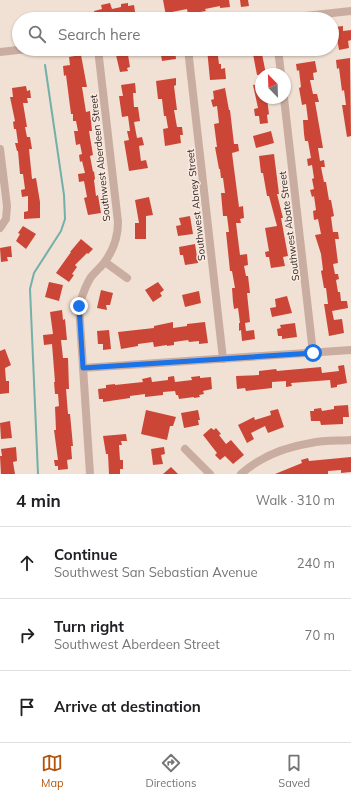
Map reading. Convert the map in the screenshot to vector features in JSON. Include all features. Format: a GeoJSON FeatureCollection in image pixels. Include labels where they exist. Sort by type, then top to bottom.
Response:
{"type":"FeatureCollection","features":[{"type":"Feature","properties":{"kind":"street"},"geometry":{"type":"LineString","coordinates":[[339,12],[351,11]]}},
{"type":"Feature","properties":{"kind":"street"},"geometry":{"type":"LineString","coordinates":[[0,52],[12,51]]}},
{"type":"Feature","properties":{"kind":"street","name":"Southwest Aberdeen Street"},"geometry":{"type":"LineString","coordinates":[[90,474],[79,306],[83,291],[91,277],[105,262],[113,247],[118,232],[99,56]]}},
{"type":"Feature","properties":{"kind":"street","name":"Southwest Abney Street"},"geometry":{"type":"LineString","coordinates":[[189,56],[223,359]]}},
{"type":"Feature","properties":{"kind":"street"},"geometry":{"type":"LineString","coordinates":[[279,56],[280,68]]}},
{"type":"Feature","properties":{"kind":"street","name":"Southwest Abate Street"},"geometry":{"type":"LineString","coordinates":[[285,104],[313,353]]}},
{"type":"Feature","properties":{"kind":"street"},"geometry":{"type":"LineString","coordinates":[[0,149],[7,206],[6,219],[0,228]]}},
{"type":"Feature","properties":{"kind":"street"},"geometry":{"type":"LineString","coordinates":[[105,262],[127,278]]}},
{"type":"Feature","properties":{"kind":"street"},"geometry":{"type":"LineString","coordinates":[[83,368],[351,350]]}},
{"type":"Feature","properties":{"kind":"street"},"geometry":{"type":"LineString","coordinates":[[241,474],[255,464],[286,449],[312,442],[351,440]]}},
{"type":"Feature","properties":{"kind":"street"},"geometry":{"type":"LineString","coordinates":[[185,449],[210,474]]}},
{"type":"Feature","properties":{"kind":"building"},"geometry":{"type":"Polygon","coordinates":[[[163,0],[229,0],[230,7],[220,8],[220,6],[205,9],[206,11],[200,12],[188,12],[187,9],[165,12],[163,0]]]}},
{"type":"Feature","properties":{"kind":"building"},"geometry":{"type":"Polygon","coordinates":[[[240,0],[248,0],[249,6],[241,7],[240,0]]]}},
{"type":"Feature","properties":{"kind":"building"},"geometry":{"type":"Polygon","coordinates":[[[110,3],[112,9],[121,7],[121,4],[128,3],[128,6],[134,5],[135,12],[94,12],[102,9],[101,5],[110,3]]]}},
{"type":"Feature","properties":{"kind":"building"},"geometry":{"type":"Polygon","coordinates":[[[339,26],[343,26],[343,31],[351,30],[351,40],[348,41],[349,48],[339,50],[339,26]]]}},
{"type":"Feature","properties":{"kind":"building"},"geometry":{"type":"Polygon","coordinates":[[[81,56],[87,87],[82,87],[86,112],[90,111],[92,131],[89,131],[93,155],[90,156],[93,172],[94,171],[96,196],[98,195],[101,213],[88,215],[84,198],[87,197],[84,181],[79,182],[78,174],[85,173],[82,161],[80,162],[79,155],[82,154],[80,144],[76,145],[74,131],[78,131],[76,121],[73,121],[73,114],[71,114],[66,75],[64,76],[63,66],[70,65],[69,57],[81,56]]]}},
{"type":"Feature","properties":{"kind":"building"},"geometry":{"type":"Polygon","coordinates":[[[116,56],[128,56],[130,67],[127,68],[128,71],[120,72],[116,56]]]}},
{"type":"Feature","properties":{"kind":"building"},"geometry":{"type":"Polygon","coordinates":[[[161,56],[176,56],[176,59],[162,61],[161,56]]]}},
{"type":"Feature","properties":{"kind":"building"},"geometry":{"type":"Polygon","coordinates":[[[208,56],[218,56],[221,69],[225,68],[226,79],[210,80],[208,56]]]}},
{"type":"Feature","properties":{"kind":"building"},"geometry":{"type":"Polygon","coordinates":[[[253,56],[262,56],[265,68],[256,68],[253,56]]]}},
{"type":"Feature","properties":{"kind":"building"},"geometry":{"type":"Polygon","coordinates":[[[350,58],[351,136],[347,137],[342,105],[346,105],[344,90],[342,91],[339,68],[337,69],[336,60],[350,58]]]}},
{"type":"Feature","properties":{"kind":"building"},"geometry":{"type":"Polygon","coordinates":[[[315,61],[317,72],[313,73],[314,80],[310,80],[313,94],[317,94],[319,102],[315,102],[323,148],[318,148],[320,161],[324,160],[325,167],[321,167],[324,182],[326,182],[329,200],[331,200],[334,216],[331,217],[333,232],[338,232],[339,239],[335,239],[338,263],[333,264],[335,274],[338,274],[339,279],[336,280],[341,301],[347,301],[348,308],[332,311],[334,320],[342,319],[344,333],[329,336],[324,304],[328,304],[326,288],[324,288],[321,271],[323,270],[321,254],[315,235],[321,234],[318,219],[314,220],[313,211],[316,210],[314,196],[312,197],[310,190],[314,189],[312,179],[314,178],[312,165],[308,166],[307,159],[311,158],[308,141],[305,141],[304,134],[303,120],[308,120],[306,104],[302,105],[299,88],[301,87],[299,70],[297,71],[296,64],[315,61]]]}},
{"type":"Feature","properties":{"kind":"building"},"geometry":{"type":"Polygon","coordinates":[[[176,78],[176,85],[174,86],[177,110],[174,110],[177,127],[182,127],[183,135],[180,135],[181,143],[165,146],[163,129],[168,128],[166,116],[164,116],[162,99],[158,99],[156,81],[176,78]]]}},
{"type":"Feature","properties":{"kind":"building"},"geometry":{"type":"Polygon","coordinates":[[[135,83],[136,93],[133,93],[134,107],[138,107],[140,121],[134,122],[137,138],[142,137],[144,145],[139,146],[141,161],[146,160],[148,168],[129,171],[124,141],[129,140],[127,131],[130,131],[128,116],[122,117],[119,96],[123,96],[121,85],[135,83]]]}},
{"type":"Feature","properties":{"kind":"building"},"geometry":{"type":"Polygon","coordinates":[[[26,86],[27,91],[30,90],[31,98],[27,98],[28,103],[23,103],[27,127],[25,127],[27,137],[30,137],[32,149],[29,149],[32,179],[36,178],[40,202],[40,218],[24,219],[24,212],[28,211],[28,196],[22,197],[21,190],[25,189],[23,174],[20,174],[18,151],[15,143],[18,143],[16,129],[14,129],[13,122],[15,121],[10,97],[13,97],[12,88],[26,86]]]}},
{"type":"Feature","properties":{"kind":"building"},"geometry":{"type":"Polygon","coordinates":[[[225,88],[230,110],[234,144],[238,144],[239,151],[232,153],[239,207],[243,206],[244,218],[240,219],[241,223],[236,223],[240,255],[247,254],[248,265],[244,266],[246,276],[248,276],[250,293],[247,293],[250,322],[245,323],[246,331],[254,330],[255,339],[242,341],[241,330],[239,331],[240,323],[238,308],[234,309],[233,302],[232,288],[235,288],[232,271],[230,271],[226,232],[229,232],[227,216],[223,216],[221,193],[225,193],[223,178],[221,178],[215,147],[217,147],[214,124],[219,123],[217,106],[213,107],[211,100],[214,99],[213,91],[225,88]]]}},
{"type":"Feature","properties":{"kind":"building"},"geometry":{"type":"Polygon","coordinates":[[[257,104],[268,104],[268,123],[260,124],[259,116],[255,116],[254,109],[258,108],[257,104]]]}},
{"type":"Feature","properties":{"kind":"building"},"geometry":{"type":"Polygon","coordinates":[[[271,131],[274,143],[256,148],[253,136],[271,131]]]}},
{"type":"Feature","properties":{"kind":"building"},"geometry":{"type":"Polygon","coordinates":[[[274,154],[279,194],[277,194],[283,218],[281,218],[288,256],[283,257],[285,266],[271,268],[269,257],[266,257],[265,252],[269,251],[265,228],[277,226],[269,196],[267,196],[263,173],[261,173],[259,156],[274,154]]]}},
{"type":"Feature","properties":{"kind":"building"},"geometry":{"type":"Polygon","coordinates":[[[149,197],[153,215],[146,216],[146,239],[135,239],[135,223],[139,223],[135,200],[149,197]]]}},
{"type":"Feature","properties":{"kind":"building"},"geometry":{"type":"Polygon","coordinates":[[[190,216],[193,234],[178,236],[176,226],[181,225],[179,218],[190,216]]]}},
{"type":"Feature","properties":{"kind":"building"},"geometry":{"type":"Polygon","coordinates":[[[23,226],[36,234],[26,249],[16,241],[20,234],[18,233],[23,226]]]}},
{"type":"Feature","properties":{"kind":"building"},"geometry":{"type":"Polygon","coordinates":[[[81,239],[93,249],[75,265],[77,267],[69,282],[56,273],[81,239]]]}},
{"type":"Feature","properties":{"kind":"building"},"geometry":{"type":"Polygon","coordinates":[[[195,244],[198,263],[185,265],[183,255],[180,255],[179,247],[195,244]]]}},
{"type":"Feature","properties":{"kind":"building"},"geometry":{"type":"Polygon","coordinates":[[[11,246],[12,257],[7,257],[8,261],[1,262],[0,248],[11,246]]]}},
{"type":"Feature","properties":{"kind":"building"},"geometry":{"type":"Polygon","coordinates":[[[49,282],[63,285],[59,301],[45,297],[49,282]]]}},
{"type":"Feature","properties":{"kind":"building"},"geometry":{"type":"Polygon","coordinates":[[[158,282],[164,290],[160,293],[162,296],[153,302],[145,290],[158,282]]]}},
{"type":"Feature","properties":{"kind":"building"},"geometry":{"type":"Polygon","coordinates":[[[101,290],[113,293],[110,305],[106,305],[107,310],[97,308],[101,290]]]}},
{"type":"Feature","properties":{"kind":"building"},"geometry":{"type":"Polygon","coordinates":[[[199,291],[201,303],[185,307],[182,295],[199,291]]]}},
{"type":"Feature","properties":{"kind":"building"},"geometry":{"type":"Polygon","coordinates":[[[287,296],[292,313],[272,317],[270,308],[276,307],[275,299],[287,296]]]}},
{"type":"Feature","properties":{"kind":"building"},"geometry":{"type":"Polygon","coordinates":[[[62,310],[63,320],[65,319],[67,340],[61,340],[63,358],[68,358],[69,389],[66,389],[73,446],[71,446],[72,459],[67,460],[68,469],[58,470],[58,466],[55,466],[54,460],[58,460],[54,430],[56,430],[55,407],[59,406],[58,394],[55,394],[52,344],[44,345],[43,335],[53,334],[50,312],[62,310]]]}},
{"type":"Feature","properties":{"kind":"building"},"geometry":{"type":"Polygon","coordinates":[[[173,322],[173,328],[187,326],[187,324],[205,322],[208,343],[199,344],[199,341],[189,342],[188,340],[174,342],[174,345],[154,347],[153,342],[138,344],[138,346],[121,349],[118,332],[154,328],[154,326],[173,322]]]}},
{"type":"Feature","properties":{"kind":"building"},"geometry":{"type":"Polygon","coordinates":[[[295,323],[297,337],[282,339],[282,336],[278,336],[277,329],[281,328],[280,325],[295,323]]]}},
{"type":"Feature","properties":{"kind":"building"},"geometry":{"type":"Polygon","coordinates":[[[109,330],[111,349],[103,350],[103,344],[98,344],[97,331],[109,330]]]}},
{"type":"Feature","properties":{"kind":"building"},"geometry":{"type":"Polygon","coordinates":[[[5,349],[11,365],[5,368],[6,381],[9,381],[9,393],[0,394],[0,351],[5,349]]]}},
{"type":"Feature","properties":{"kind":"building"},"geometry":{"type":"Polygon","coordinates":[[[344,365],[347,383],[337,385],[337,387],[331,388],[330,380],[291,383],[292,386],[286,387],[286,381],[272,382],[272,388],[246,391],[245,388],[237,389],[236,376],[259,375],[259,371],[276,369],[277,371],[321,367],[322,373],[339,371],[338,366],[344,365]]]}},
{"type":"Feature","properties":{"kind":"building"},"geometry":{"type":"Polygon","coordinates":[[[174,376],[175,382],[192,380],[191,377],[211,377],[212,389],[203,391],[204,394],[199,395],[200,397],[194,398],[179,399],[175,391],[163,392],[163,395],[145,397],[145,394],[103,402],[103,399],[99,399],[98,389],[106,388],[106,385],[143,382],[142,379],[151,377],[152,382],[168,380],[168,377],[174,376]]]}},
{"type":"Feature","properties":{"kind":"building"},"geometry":{"type":"Polygon","coordinates":[[[348,405],[349,417],[343,417],[343,424],[321,425],[320,421],[311,421],[310,411],[314,411],[314,409],[321,408],[322,411],[334,409],[334,406],[348,405]]]}},
{"type":"Feature","properties":{"kind":"building"},"geometry":{"type":"Polygon","coordinates":[[[278,409],[284,427],[268,433],[265,426],[251,433],[254,439],[247,443],[238,425],[254,417],[255,420],[271,415],[270,411],[278,409]]]}},
{"type":"Feature","properties":{"kind":"building"},"geometry":{"type":"Polygon","coordinates":[[[146,410],[176,417],[173,426],[170,426],[167,440],[141,434],[146,410]]]}},
{"type":"Feature","properties":{"kind":"building"},"geometry":{"type":"Polygon","coordinates":[[[198,410],[200,420],[198,420],[199,425],[184,428],[181,413],[198,410]]]}},
{"type":"Feature","properties":{"kind":"building"},"geometry":{"type":"Polygon","coordinates":[[[10,421],[12,438],[1,439],[0,423],[10,421]]]}},
{"type":"Feature","properties":{"kind":"building"},"geometry":{"type":"Polygon","coordinates":[[[211,428],[214,430],[216,428],[226,444],[231,440],[244,455],[233,464],[225,456],[220,460],[215,455],[217,453],[203,435],[211,428]]]}},
{"type":"Feature","properties":{"kind":"building"},"geometry":{"type":"Polygon","coordinates":[[[126,434],[127,441],[121,441],[122,445],[119,445],[120,460],[123,460],[123,469],[120,469],[120,474],[109,474],[108,454],[106,454],[103,436],[126,434]]]}},
{"type":"Feature","properties":{"kind":"building"},"geometry":{"type":"Polygon","coordinates":[[[16,447],[17,461],[13,462],[15,474],[1,474],[1,449],[16,447]]]}},
{"type":"Feature","properties":{"kind":"building"},"geometry":{"type":"Polygon","coordinates":[[[164,447],[165,454],[161,455],[163,464],[153,465],[151,449],[164,447]]]}},
{"type":"Feature","properties":{"kind":"building"},"geometry":{"type":"Polygon","coordinates":[[[351,457],[351,472],[341,473],[341,470],[328,471],[328,474],[275,474],[302,463],[301,460],[308,458],[309,461],[351,457]]]}},
{"type":"Feature","properties":{"kind":"building"},"geometry":{"type":"Polygon","coordinates":[[[171,467],[178,474],[163,474],[171,467]]]}},
{"type":"Feature","properties":{"kind":"waterway"},"geometry":{"type":"LineString","coordinates":[[38,474],[30,289],[34,273],[61,231],[65,219],[64,195],[45,65]]}},
{"type":"Feature","properties":{"kind":"route"},"geometry":{"type":"LineString","coordinates":[[79,306],[83,368],[313,353]]}}]}
